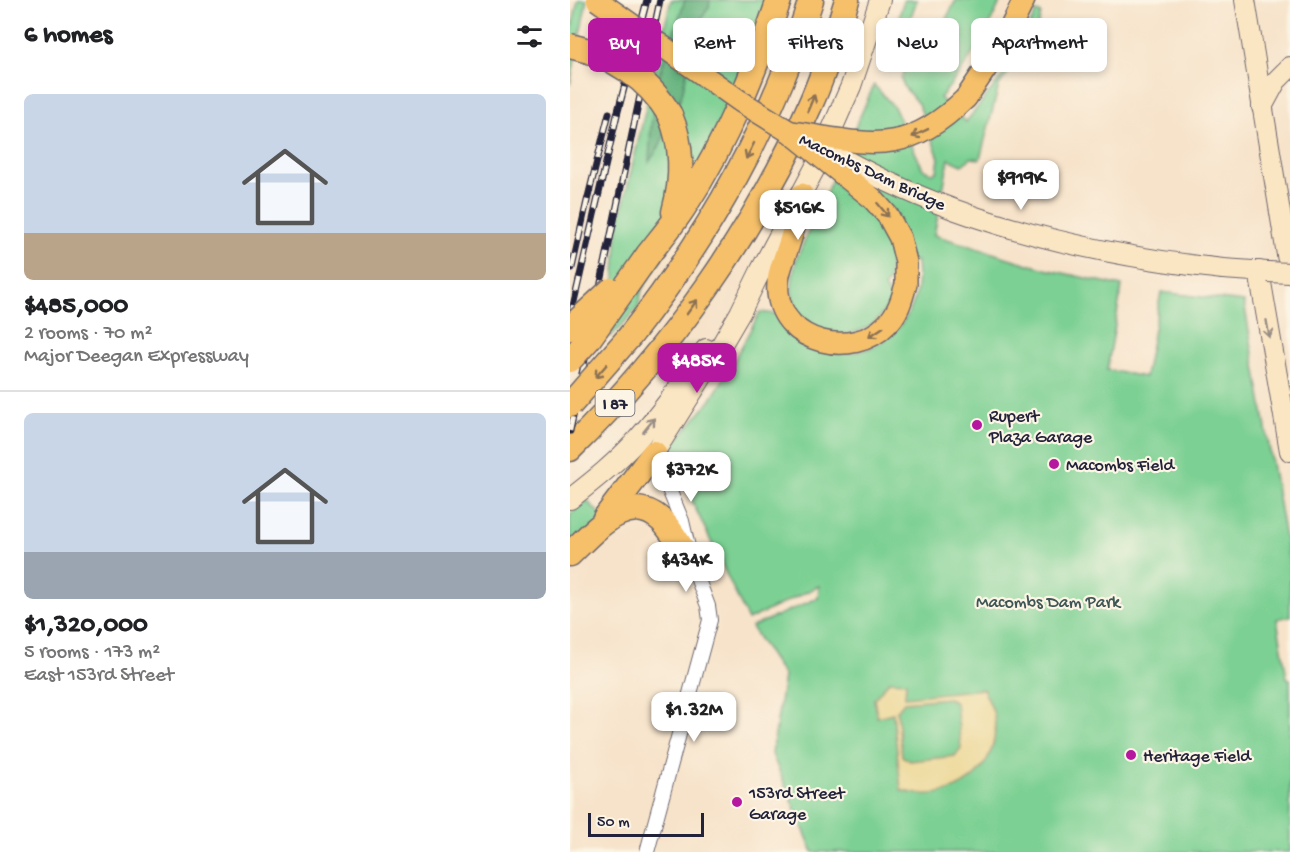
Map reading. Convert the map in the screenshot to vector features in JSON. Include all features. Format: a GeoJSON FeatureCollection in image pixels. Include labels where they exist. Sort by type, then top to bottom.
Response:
{"type":"FeatureCollection","features":[{"type":"Feature","properties":{"kind":"highway"},"geometry":{"type":"LineString","coordinates":[[570,360],[588,340],[695,188],[740,101],[779,0]]}},
{"type":"Feature","properties":{"kind":"highway","name":"I 87"},"geometry":{"type":"LineString","coordinates":[[570,405],[630,336],[693,249],[738,176],[777,95],[811,0]]}},
{"type":"Feature","properties":{"kind":"highway","name":"I 87"},"geometry":{"type":"LineString","coordinates":[[570,449],[656,354],[712,279],[774,180],[812,101],[847,0]]}},
{"type":"Feature","properties":{"kind":"highway"},"geometry":{"type":"LineString","coordinates":[[570,46],[605,57],[637,76],[661,99],[670,115],[679,144],[681,175],[669,228]]}},
{"type":"Feature","properties":{"kind":"highway"},"geometry":{"type":"LineString","coordinates":[[570,328],[648,255]]}},
{"type":"Feature","properties":{"kind":"highway"},"geometry":{"type":"LineString","coordinates":[[570,554],[621,506],[654,453]]}},
{"type":"Feature","properties":{"kind":"highway"},"geometry":{"type":"LineString","coordinates":[[621,506],[642,509],[660,519],[692,564]]}},
{"type":"Feature","properties":{"kind":"main road","name":"Macombs Dam Bridge"},"geometry":{"type":"LineString","coordinates":[[597,0],[740,101],[790,132],[908,191],[958,211],[1065,243],[1121,255],[1223,269],[1290,273]]}},
{"type":"Feature","properties":{"kind":"main road"},"geometry":{"type":"LineString","coordinates":[[654,453],[740,313],[802,194],[851,86],[880,0]]}},
{"type":"Feature","properties":{"kind":"main road"},"geometry":{"type":"LineString","coordinates":[[790,132],[873,143],[896,142],[936,124],[966,98],[1003,43],[1024,0]]}},
{"type":"Feature","properties":{"kind":"main road"},"geometry":{"type":"LineString","coordinates":[[1245,0],[1290,273]]}},
{"type":"Feature","properties":{"kind":"main road"},"geometry":{"type":"LineString","coordinates":[[1262,106],[1276,81],[1290,67]]}},
{"type":"Feature","properties":{"kind":"main road"},"geometry":{"type":"LineString","coordinates":[[790,132],[880,206],[902,244],[906,262],[906,284],[900,305],[888,324],[864,340],[845,344],[813,338],[796,328],[780,303],[777,285],[781,265],[802,194]]}},
{"type":"Feature","properties":{"kind":"main road"},"geometry":{"type":"LineString","coordinates":[[570,499],[626,451],[658,414],[761,270]]}},
{"type":"Feature","properties":{"kind":"main road"},"geometry":{"type":"LineString","coordinates":[[1264,272],[1290,451]]}},
{"type":"Feature","properties":{"kind":"street"},"geometry":{"type":"LineString","coordinates":[[648,852],[709,627],[708,606],[692,564],[682,521],[654,453]]}},
{"type":"Feature","properties":{"kind":"green space"},"geometry":{"type":"Polygon","coordinates":[[[578,0],[587,0],[570,85],[570,37],[578,0]]]}},
{"type":"Feature","properties":{"kind":"green space"},"geometry":{"type":"Polygon","coordinates":[[[671,0],[789,0],[780,18],[767,18],[767,46],[755,71],[755,18],[673,18],[673,72],[755,72],[678,232],[642,289],[638,308],[611,337],[618,227],[654,72],[661,72],[661,43],[671,0]]]}},
{"type":"Feature","properties":{"kind":"green space"},"geometry":{"type":"Polygon","coordinates":[[[685,0],[710,0],[709,7],[702,18],[679,18],[685,0]]]}},
{"type":"Feature","properties":{"kind":"green space"},"geometry":{"type":"Polygon","coordinates":[[[904,0],[917,0],[910,18],[898,18],[904,0]]]}},
{"type":"Feature","properties":{"kind":"green space","name":"Macombs Dam Park"},"geometry":{"type":"Polygon","coordinates":[[[956,0],[1001,0],[993,18],[971,18],[971,56],[958,75],[940,98],[966,122],[1005,72],[1009,72],[999,85],[980,159],[971,158],[962,165],[949,159],[934,235],[1045,269],[1122,286],[1107,370],[1145,377],[1161,292],[1244,302],[1290,567],[1290,616],[1277,619],[1287,678],[1290,679],[1290,852],[813,852],[772,754],[784,676],[751,627],[818,598],[819,586],[748,620],[668,450],[710,401],[760,312],[775,314],[796,339],[814,348],[832,353],[849,353],[882,342],[896,331],[907,316],[916,294],[917,261],[890,263],[889,280],[884,288],[892,299],[877,320],[853,333],[831,333],[820,330],[803,317],[793,297],[793,278],[796,260],[874,85],[894,107],[923,169],[931,173],[937,172],[939,158],[919,105],[904,87],[901,78],[904,72],[959,72],[959,18],[946,18],[956,0]]]}},
{"type":"Feature","properties":{"kind":"green space","name":"Macombs Dam Park"},"geometry":{"type":"Polygon","coordinates":[[[1036,12],[1041,13],[1040,18],[1033,18],[1036,12]]]}},
{"type":"Feature","properties":{"kind":"green space"},"geometry":{"type":"Polygon","coordinates":[[[673,35],[673,72],[687,72],[682,94],[659,147],[649,162],[651,126],[661,69],[673,35]]]}},
{"type":"Feature","properties":{"kind":"green space"},"geometry":{"type":"Polygon","coordinates":[[[587,501],[613,527],[570,570],[570,515],[578,506],[587,501]]]}},
{"type":"Feature","properties":{"kind":"sand"},"geometry":{"type":"Polygon","coordinates":[[[889,681],[906,682],[905,697],[983,689],[994,715],[995,735],[990,753],[982,768],[970,780],[955,789],[920,794],[901,790],[893,713],[877,717],[874,699],[889,681]],[[949,698],[904,702],[897,711],[902,756],[910,761],[955,756],[961,748],[956,704],[949,698]]]}},
{"type":"Feature","properties":{"kind":"railway"},"geometry":{"type":"LineString","coordinates":[[570,319],[617,115],[647,0]]}},
{"type":"Feature","properties":{"kind":"railway"},"geometry":{"type":"LineString","coordinates":[[570,431],[660,0]]}},
{"type":"Feature","properties":{"kind":"railway"},"geometry":{"type":"LineString","coordinates":[[572,268],[609,113]]}},
{"type":"Feature","properties":{"kind":"place","name":"Rupert Plaza Garage"},"geometry":{"type":"Point","coordinates":[977,425]}},
{"type":"Feature","properties":{"kind":"place","name":"Macombs Field"},"geometry":{"type":"Point","coordinates":[1054,464]}},
{"type":"Feature","properties":{"kind":"place","name":"Heritage Field"},"geometry":{"type":"Point","coordinates":[1131,755]}},
{"type":"Feature","properties":{"kind":"place","name":"153rd Street Garage"},"geometry":{"type":"Point","coordinates":[737,802]}}]}
